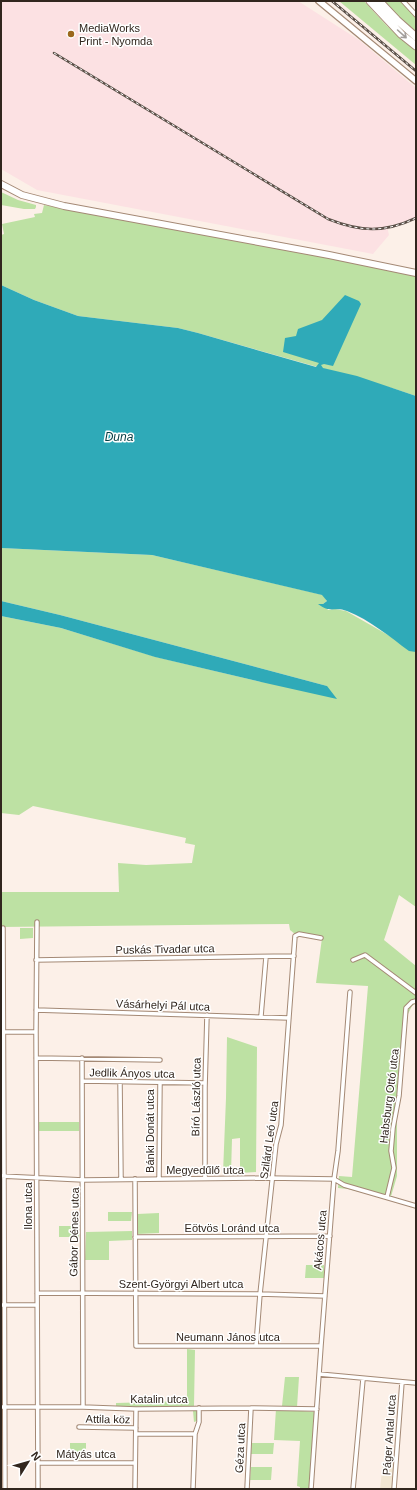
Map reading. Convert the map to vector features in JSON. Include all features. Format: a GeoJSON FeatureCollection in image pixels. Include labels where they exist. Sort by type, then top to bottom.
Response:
{"type":"FeatureCollection","features":[{"type":"Feature","properties":{"kind":"highway"},"geometry":{"type":"LineString","coordinates":[[370,1],[401,34],[416,46]]}},
{"type":"Feature","properties":{"kind":"highway"},"geometry":{"type":"LineString","coordinates":[[378,1],[416,37]]}},
{"type":"Feature","properties":{"kind":"main road"},"geometry":{"type":"LineString","coordinates":[[318,1],[416,81]]}},
{"type":"Feature","properties":{"kind":"main road"},"geometry":{"type":"LineString","coordinates":[[1,184],[22,195],[58,205],[416,273]]}},
{"type":"Feature","properties":{"kind":"street"},"geometry":{"type":"LineString","coordinates":[[403,1],[416,15]]}},
{"type":"Feature","properties":{"kind":"street","name":"Ilona utca"},"geometry":{"type":"LineString","coordinates":[[37,922],[36,1058],[38,1489]]}},
{"type":"Feature","properties":{"kind":"street"},"geometry":{"type":"LineString","coordinates":[[3,928],[2,1114],[4,1489]]}},
{"type":"Feature","properties":{"kind":"street","name":"Szilárd Leó utca"},"geometry":{"type":"LineString","coordinates":[[256,1346],[272,1178],[277,1136],[281,1125],[295,936],[299,934],[321,938]]}},
{"type":"Feature","properties":{"kind":"street"},"geometry":{"type":"LineString","coordinates":[[353,960],[365,955],[416,992]]}},
{"type":"Feature","properties":{"kind":"street","name":"Puskás Tivadar utca"},"geometry":{"type":"LineString","coordinates":[[36,960],[294,956]]}},
{"type":"Feature","properties":{"kind":"street"},"geometry":{"type":"LineString","coordinates":[[262,1016],[266,957]]}},
{"type":"Feature","properties":{"kind":"street","name":"Akácos utca"},"geometry":{"type":"LineString","coordinates":[[311,1489],[334,1179],[339,1143],[350,992]]}},
{"type":"Feature","properties":{"kind":"street","name":"Habsburg Ottó utca"},"geometry":{"type":"LineString","coordinates":[[387,1197],[394,1168],[391,1152],[393,1128],[399,1096],[406,1008],[412,1002],[416,1001]]}},
{"type":"Feature","properties":{"kind":"street","name":"Vásárhelyi Pál utca"},"geometry":{"type":"LineString","coordinates":[[36,1010],[289,1018]]}},
{"type":"Feature","properties":{"kind":"street","name":"Bíró László utca"},"geometry":{"type":"LineString","coordinates":[[205,1178],[207,1015]]}},
{"type":"Feature","properties":{"kind":"street"},"geometry":{"type":"LineString","coordinates":[[2,1032],[36,1032]]}},
{"type":"Feature","properties":{"kind":"street"},"geometry":{"type":"LineString","coordinates":[[36,1058],[160,1060]]}},
{"type":"Feature","properties":{"kind":"street","name":"Gábor Dénes utca"},"geometry":{"type":"LineString","coordinates":[[82,1058],[83,1407]]}},
{"type":"Feature","properties":{"kind":"street","name":"Jedlik Ányos utca"},"geometry":{"type":"LineString","coordinates":[[83,1081],[205,1084]]}},
{"type":"Feature","properties":{"kind":"street"},"geometry":{"type":"LineString","coordinates":[[120,1082],[121,1179]]}},
{"type":"Feature","properties":{"kind":"street","name":"Bánki Donát utca"},"geometry":{"type":"LineString","coordinates":[[159,1179],[160,1083]]}},
{"type":"Feature","properties":{"kind":"street","name":"Megyedűlő utca"},"geometry":{"type":"LineString","coordinates":[[3,1176],[83,1180],[205,1178],[334,1179],[344,1185],[416,1206]]}},
{"type":"Feature","properties":{"kind":"street"},"geometry":{"type":"LineString","coordinates":[[135,1179],[135,1293]]}},
{"type":"Feature","properties":{"kind":"street","name":"Eötvös Loránd utca"},"geometry":{"type":"LineString","coordinates":[[135,1237],[330,1236]]}},
{"type":"Feature","properties":{"kind":"street","name":"Szent-Györgyi Albert utca"},"geometry":{"type":"LineString","coordinates":[[37,1293],[260,1294],[325,1296]]}},
{"type":"Feature","properties":{"kind":"street","name":"Neumann János utca"},"geometry":{"type":"LineString","coordinates":[[135,1293],[136,1346],[321,1346]]}},
{"type":"Feature","properties":{"kind":"street"},"geometry":{"type":"LineString","coordinates":[[3,1305],[37,1305]]}},
{"type":"Feature","properties":{"kind":"street"},"geometry":{"type":"LineString","coordinates":[[319,1374],[416,1383]]}},
{"type":"Feature","properties":{"kind":"street"},"geometry":{"type":"LineString","coordinates":[[353,1489],[363,1379]]}},
{"type":"Feature","properties":{"kind":"street","name":"Páger Antal utca"},"geometry":{"type":"LineString","coordinates":[[394,1489],[402,1382]]}},
{"type":"Feature","properties":{"kind":"street","name":"Katalin utca"},"geometry":{"type":"LineString","coordinates":[[3,1407],[316,1409]]}},
{"type":"Feature","properties":{"kind":"street"},"geometry":{"type":"LineString","coordinates":[[193,1489],[195,1434],[199,1422],[199,1408]]}},
{"type":"Feature","properties":{"kind":"street","name":"Géza utca"},"geometry":{"type":"LineString","coordinates":[[247,1489],[251,1408]]}},
{"type":"Feature","properties":{"kind":"street"},"geometry":{"type":"LineString","coordinates":[[135,1489],[137,1434],[136,1409]]}},
{"type":"Feature","properties":{"kind":"street","name":"Attila köz"},"geometry":{"type":"LineString","coordinates":[[79,1428],[136,1428]]}},
{"type":"Feature","properties":{"kind":"street"},"geometry":{"type":"LineString","coordinates":[[137,1434],[195,1434]]}},
{"type":"Feature","properties":{"kind":"street","name":"Mátyás utca"},"geometry":{"type":"LineString","coordinates":[[38,1463],[135,1463]]}},
{"type":"Feature","properties":{"kind":"shaded area"},"geometry":{"type":"Polygon","coordinates":[[[1,1],[298,1],[359,40],[416,88],[416,217],[405,222],[387,226],[389,235],[373,254],[37,190],[1,169],[1,1]]]}},
{"type":"Feature","properties":{"kind":"shaded area"},"geometry":{"type":"Polygon","coordinates":[[[383,1463],[398,1464],[395,1489],[380,1489],[383,1463]]]}},
{"type":"Feature","properties":{"kind":"green space"},"geometry":{"type":"Polygon","coordinates":[[[339,1],[364,1],[387,26],[416,51],[416,65],[339,1]]]}},
{"type":"Feature","properties":{"kind":"green space"},"geometry":{"type":"Polygon","coordinates":[[[384,1],[401,1],[416,18],[416,31],[404,22],[384,1]]]}},
{"type":"Feature","properties":{"kind":"green space"},"geometry":{"type":"Polygon","coordinates":[[[1,192],[18,200],[36,205],[36,207],[35,209],[24,209],[1,205],[1,192]]]}},
{"type":"Feature","properties":{"kind":"green space"},"geometry":{"type":"Polygon","coordinates":[[[44,205],[317,255],[416,276],[416,396],[178,328],[78,316],[34,300],[1,285],[1,235],[4,234],[2,224],[35,217],[34,214],[42,213],[44,205]]]}},
{"type":"Feature","properties":{"kind":"green space"},"geometry":{"type":"Polygon","coordinates":[[[1,548],[152,555],[323,595],[327,601],[323,604],[328,610],[335,609],[346,611],[416,651],[416,907],[399,895],[384,940],[416,966],[416,1003],[412,1006],[408,1014],[401,1089],[397,1112],[397,1176],[390,1200],[348,1189],[338,1188],[339,1176],[352,1177],[368,986],[316,983],[322,938],[295,934],[290,930],[289,924],[1,927],[1,892],[119,892],[118,863],[146,865],[192,863],[195,845],[185,843],[186,838],[33,806],[19,815],[1,813],[1,616],[61,628],[156,657],[261,682],[327,686],[60,615],[1,601],[1,548]]]}},
{"type":"Feature","properties":{"kind":"green space"},"geometry":{"type":"Polygon","coordinates":[[[20,928],[33,928],[33,938],[20,939],[20,928]]]}},
{"type":"Feature","properties":{"kind":"green space"},"geometry":{"type":"Polygon","coordinates":[[[227,1037],[257,1047],[256,1172],[240,1173],[240,1138],[232,1139],[231,1173],[223,1173],[227,1037]]]}},
{"type":"Feature","properties":{"kind":"green space"},"geometry":{"type":"Polygon","coordinates":[[[38,1122],[79,1122],[79,1131],[38,1131],[38,1122]]]}},
{"type":"Feature","properties":{"kind":"green space"},"geometry":{"type":"Polygon","coordinates":[[[108,1212],[132,1212],[131,1221],[108,1221],[108,1212]]]}},
{"type":"Feature","properties":{"kind":"green space"},"geometry":{"type":"Polygon","coordinates":[[[159,1213],[159,1233],[137,1234],[137,1214],[159,1213]]]}},
{"type":"Feature","properties":{"kind":"green space"},"geometry":{"type":"Polygon","coordinates":[[[59,1226],[79,1226],[79,1237],[59,1237],[59,1226]]]}},
{"type":"Feature","properties":{"kind":"green space"},"geometry":{"type":"Polygon","coordinates":[[[132,1231],[132,1240],[109,1241],[109,1260],[85,1260],[86,1232],[132,1231]]]}},
{"type":"Feature","properties":{"kind":"green space"},"geometry":{"type":"Polygon","coordinates":[[[306,1265],[324,1265],[324,1278],[305,1278],[306,1265]]]}},
{"type":"Feature","properties":{"kind":"green space"},"geometry":{"type":"Polygon","coordinates":[[[187,1349],[195,1350],[194,1406],[198,1411],[197,1421],[194,1422],[193,1411],[138,1410],[116,1406],[116,1403],[187,1401],[187,1349]]]}},
{"type":"Feature","properties":{"kind":"green space"},"geometry":{"type":"Polygon","coordinates":[[[285,1377],[299,1377],[297,1407],[282,1406],[285,1377]]]}},
{"type":"Feature","properties":{"kind":"green space"},"geometry":{"type":"Polygon","coordinates":[[[276,1409],[315,1412],[309,1489],[300,1489],[300,1487],[297,1486],[300,1441],[274,1440],[276,1409]]]}},
{"type":"Feature","properties":{"kind":"green space"},"geometry":{"type":"Polygon","coordinates":[[[70,1443],[86,1443],[86,1459],[70,1459],[70,1443]]]}},
{"type":"Feature","properties":{"kind":"green space"},"geometry":{"type":"Polygon","coordinates":[[[252,1443],[274,1443],[273,1454],[251,1454],[252,1443]]]}},
{"type":"Feature","properties":{"kind":"green space"},"geometry":{"type":"Polygon","coordinates":[[[251,1467],[272,1467],[271,1480],[250,1480],[251,1467]]]}},
{"type":"Feature","properties":{"kind":"water","name":"Duna"},"geometry":{"type":"Polygon","coordinates":[[[1,285],[34,300],[78,316],[178,328],[316,367],[319,363],[283,352],[285,338],[296,336],[298,329],[322,320],[345,295],[359,301],[361,304],[333,366],[324,364],[321,365],[323,368],[357,376],[416,396],[416,652],[409,651],[364,619],[347,611],[339,609],[326,609],[322,607],[318,604],[323,604],[327,601],[322,595],[152,555],[1,548],[1,285]]]}},
{"type":"Feature","properties":{"kind":"water"},"geometry":{"type":"Polygon","coordinates":[[[1,601],[60,615],[327,686],[337,699],[155,657],[61,628],[1,616],[1,601]]]}},
{"type":"Feature","properties":{"kind":"railway"},"geometry":{"type":"LineString","coordinates":[[332,1],[416,71]]}},
{"type":"Feature","properties":{"kind":"railway"},"geometry":{"type":"LineString","coordinates":[[54,53],[328,219],[351,226],[372,229],[393,226],[416,218]]}},
{"type":"Feature","properties":{"kind":"place","name":"MediaWorks Print - Nyomda"},"geometry":{"type":"Point","coordinates":[71,34]}}]}
